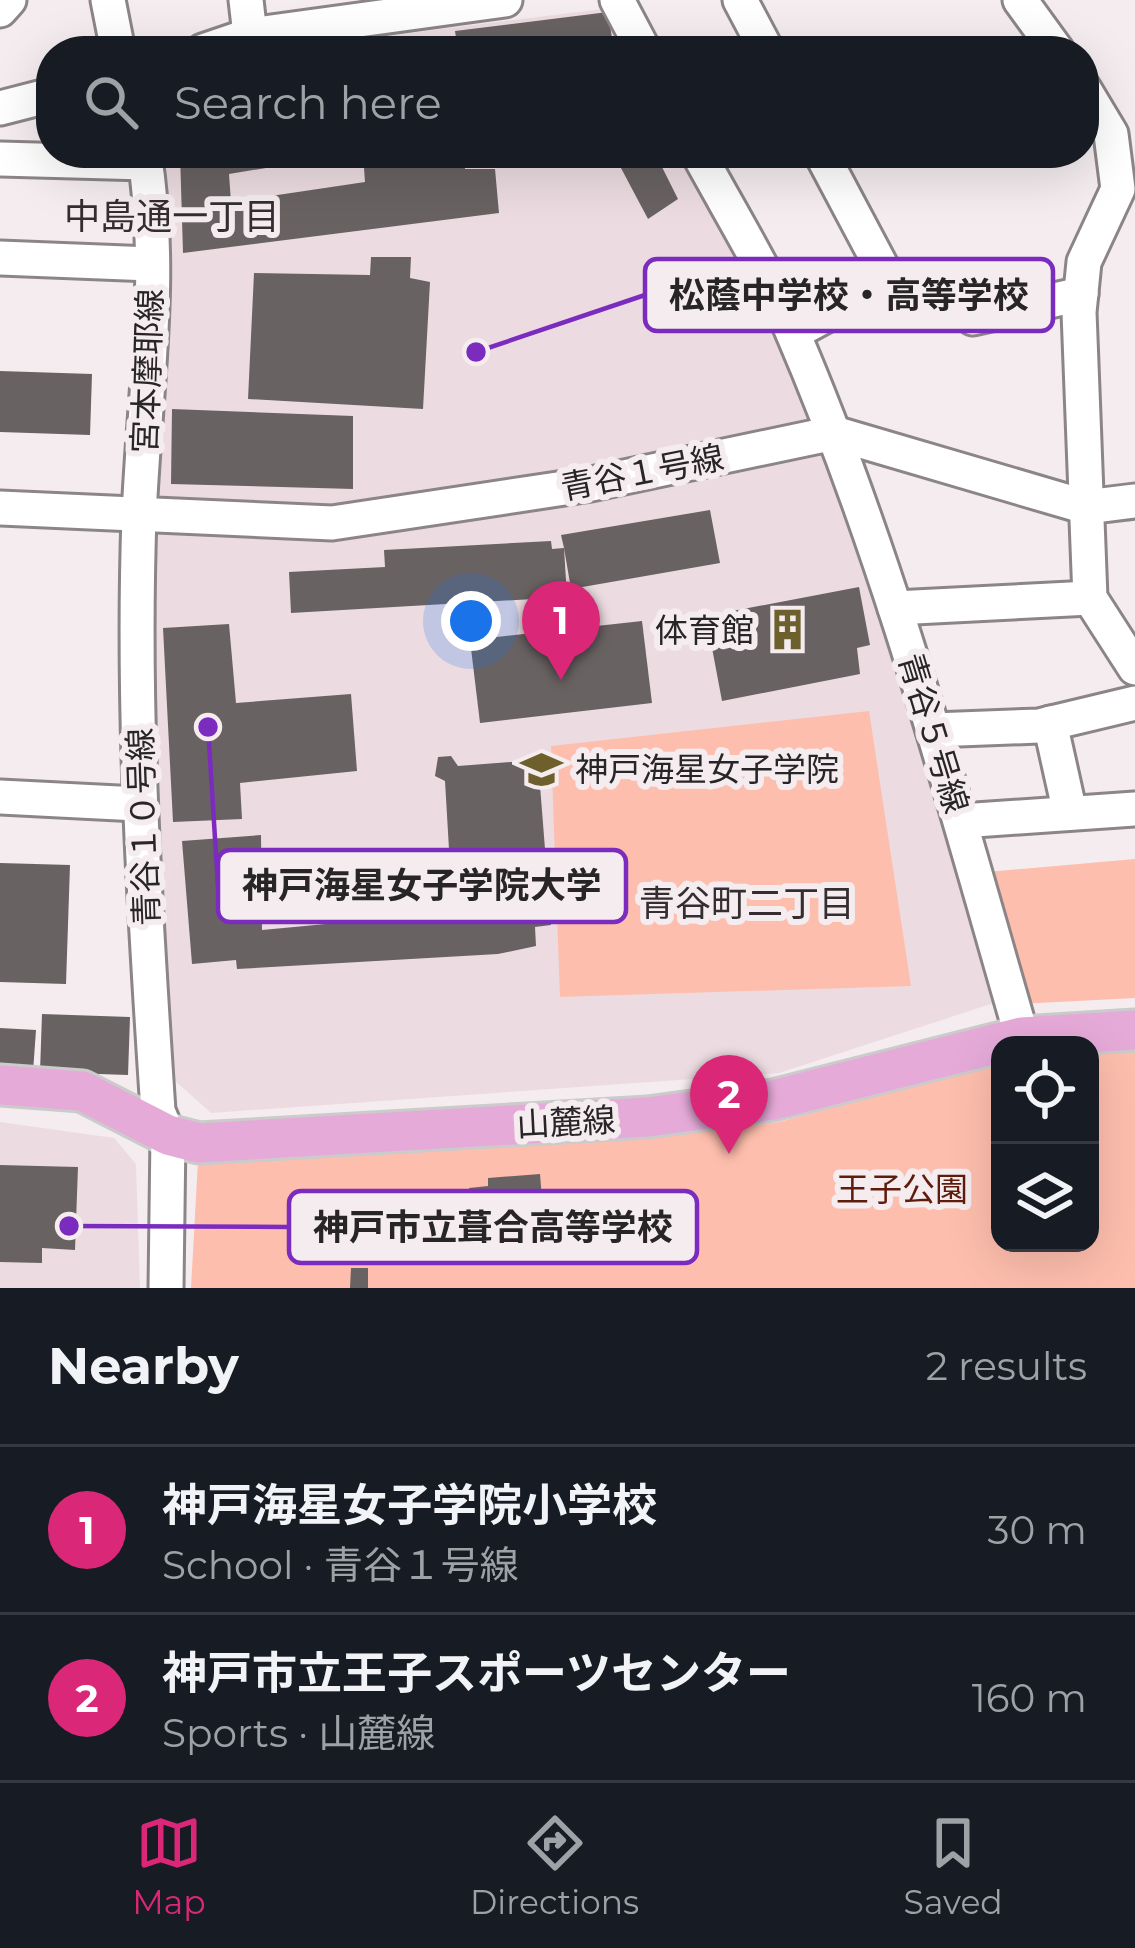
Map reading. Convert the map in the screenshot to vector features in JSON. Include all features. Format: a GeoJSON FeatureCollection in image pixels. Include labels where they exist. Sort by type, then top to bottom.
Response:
{"type":"FeatureCollection","features":[{"type":"Feature","properties":{"kind":"main road","name":"山麓線"},"geometry":{"type":"LineString","coordinates":[[1022,1036],[1135,1030]]}},
{"type":"Feature","properties":{"kind":"main road","name":"山麓線"},"geometry":{"type":"LineString","coordinates":[[0,1085],[82,1091],[168,1135],[199,1143],[648,1117],[773,1100],[991,1044]]}},
{"type":"Feature","properties":{"kind":"street"},"geometry":{"type":"LineString","coordinates":[[0,10],[9,0]]}},
{"type":"Feature","properties":{"kind":"street"},"geometry":{"type":"LineString","coordinates":[[108,0],[115,36]]}},
{"type":"Feature","properties":{"kind":"street"},"geometry":{"type":"LineString","coordinates":[[246,0],[250,35]]}},
{"type":"Feature","properties":{"kind":"street"},"geometry":{"type":"LineString","coordinates":[[247,36],[505,0]]}},
{"type":"Feature","properties":{"kind":"street"},"geometry":{"type":"LineString","coordinates":[[617,0],[636,36]]}},
{"type":"Feature","properties":{"kind":"street"},"geometry":{"type":"LineString","coordinates":[[740,0],[759,36]]}},
{"type":"Feature","properties":{"kind":"street"},"geometry":{"type":"LineString","coordinates":[[1020,0],[1046,36]]}},
{"type":"Feature","properties":{"kind":"street"},"geometry":{"type":"LineString","coordinates":[[0,108],[36,99]]}},
{"type":"Feature","properties":{"kind":"street"},"geometry":{"type":"LineString","coordinates":[[1099,114],[1111,134],[1118,189],[1084,262],[1081,295],[1090,598],[1125,638],[1135,668]]}},
{"type":"Feature","properties":{"kind":"street"},"geometry":{"type":"LineString","coordinates":[[0,159],[36,159]]}},
{"type":"Feature","properties":{"kind":"street","name":"宮本摩耶線"},"geometry":{"type":"LineString","coordinates":[[139,517],[151,365],[146,168]]}},
{"type":"Feature","properties":{"kind":"street","name":"青谷５号線"},"geometry":{"type":"LineString","coordinates":[[706,168],[793,333],[834,433],[896,608],[1022,1036]]}},
{"type":"Feature","properties":{"kind":"street"},"geometry":{"type":"LineString","coordinates":[[793,333],[890,281],[829,168]]}},
{"type":"Feature","properties":{"kind":"street"},"geometry":{"type":"LineString","coordinates":[[0,258],[151,264]]}},
{"type":"Feature","properties":{"kind":"street"},"geometry":{"type":"LineString","coordinates":[[973,318],[1081,295]]}},
{"type":"Feature","properties":{"kind":"street","name":"青谷１号線"},"geometry":{"type":"LineString","coordinates":[[0,508],[332,523],[591,484],[834,433],[1086,507],[1135,501]]}},
{"type":"Feature","properties":{"kind":"street","name":"青谷１０号線"},"geometry":{"type":"LineString","coordinates":[[139,517],[138,804],[158,1111],[168,1135],[166,1288]]}},
{"type":"Feature","properties":{"kind":"street"},"geometry":{"type":"LineString","coordinates":[[896,608],[1090,598]]}},
{"type":"Feature","properties":{"kind":"street"},"geometry":{"type":"LineString","coordinates":[[933,730],[1050,723],[1135,703]]}},
{"type":"Feature","properties":{"kind":"street"},"geometry":{"type":"LineString","coordinates":[[1050,723],[1070,813]]}},
{"type":"Feature","properties":{"kind":"street"},"geometry":{"type":"LineString","coordinates":[[0,797],[138,804]]}},
{"type":"Feature","properties":{"kind":"street"},"geometry":{"type":"LineString","coordinates":[[961,821],[1135,809]]}},
{"type":"Feature","properties":{"kind":"shaded area"},"geometry":{"type":"Polygon","coordinates":[[[610,8],[625,36],[386,36],[610,8]]]}},
{"type":"Feature","properties":{"kind":"shaded area"},"geometry":{"type":"Polygon","coordinates":[[[162,168],[695,168],[778,325],[818,426],[588,471],[329,510],[153,505],[162,168]]]}},
{"type":"Feature","properties":{"kind":"shaded area","name":"神戸海星女子学院"},"geometry":{"type":"Polygon","coordinates":[[[825,448],[923,736],[994,1003],[779,1073],[211,1113],[172,1078],[151,801],[153,537],[166,530],[825,448]]]}},
{"type":"Feature","properties":{"kind":"shaded area"},"geometry":{"type":"Polygon","coordinates":[[[0,1122],[114,1138],[136,1164],[140,1288],[0,1288],[0,1122]]]}},
{"type":"Feature","properties":{"kind":"green space"},"geometry":{"type":"Polygon","coordinates":[[[869,711],[911,986],[560,997],[551,746],[869,711]]]}},
{"type":"Feature","properties":{"kind":"green space"},"geometry":{"type":"Polygon","coordinates":[[[1135,859],[1135,998],[1019,1004],[986,872],[1135,859]]]}},
{"type":"Feature","properties":{"kind":"green space","name":"王子公園"},"geometry":{"type":"Polygon","coordinates":[[[1135,1050],[1135,1288],[191,1288],[199,1143],[710,1131],[779,1122],[991,1064],[991,1252],[1099,1252],[1099,1052],[1135,1050]]]}},
{"type":"Feature","properties":{"kind":"building"},"geometry":{"type":"Polygon","coordinates":[[[608,12],[612,36],[456,36],[455,31],[608,12]]]}},
{"type":"Feature","properties":{"kind":"building"},"geometry":{"type":"Polygon","coordinates":[[[180,168],[266,168],[229,174],[231,202],[365,182],[364,168],[495,169],[499,213],[183,253],[180,168]]]}},
{"type":"Feature","properties":{"kind":"building"},"geometry":{"type":"Polygon","coordinates":[[[621,168],[662,168],[678,199],[648,219],[621,168]]]}},
{"type":"Feature","properties":{"kind":"building"},"geometry":{"type":"Polygon","coordinates":[[[371,257],[411,257],[410,278],[430,282],[423,409],[248,399],[254,273],[370,275],[371,257]]]}},
{"type":"Feature","properties":{"kind":"building"},"geometry":{"type":"Polygon","coordinates":[[[0,371],[92,374],[90,435],[0,432],[0,371]]]}},
{"type":"Feature","properties":{"kind":"building"},"geometry":{"type":"Polygon","coordinates":[[[172,409],[353,416],[353,489],[171,484],[172,409]]]}},
{"type":"Feature","properties":{"kind":"building"},"geometry":{"type":"Polygon","coordinates":[[[710,510],[720,563],[571,589],[561,535],[710,510]]]}},
{"type":"Feature","properties":{"kind":"building"},"geometry":{"type":"Polygon","coordinates":[[[551,541],[552,549],[564,548],[567,597],[291,613],[289,572],[385,567],[384,550],[551,541]]]}},
{"type":"Feature","properties":{"kind":"building","name":"体育館"},"geometry":{"type":"Polygon","coordinates":[[[859,587],[870,645],[857,648],[860,674],[722,701],[706,616],[859,587]]]}},
{"type":"Feature","properties":{"kind":"building"},"geometry":{"type":"Polygon","coordinates":[[[642,621],[652,703],[480,723],[470,640],[642,621]]]}},
{"type":"Feature","properties":{"kind":"building"},"geometry":{"type":"Polygon","coordinates":[[[229,624],[236,703],[351,694],[357,771],[240,783],[242,819],[173,822],[163,628],[229,624]]]}},
{"type":"Feature","properties":{"kind":"building"},"geometry":{"type":"Polygon","coordinates":[[[451,756],[458,766],[538,760],[551,925],[535,927],[536,946],[498,954],[237,969],[236,960],[192,964],[182,841],[261,835],[262,930],[326,924],[323,891],[411,887],[415,919],[453,918],[445,781],[435,776],[438,757],[451,756]]]}},
{"type":"Feature","properties":{"kind":"building"},"geometry":{"type":"Polygon","coordinates":[[[0,863],[70,865],[66,984],[0,982],[0,863]]]}},
{"type":"Feature","properties":{"kind":"building"},"geometry":{"type":"Polygon","coordinates":[[[42,1014],[130,1017],[128,1075],[40,1072],[42,1014]]]}},
{"type":"Feature","properties":{"kind":"building"},"geometry":{"type":"Polygon","coordinates":[[[0,1028],[36,1030],[33,1072],[0,1070],[0,1028]]]}},
{"type":"Feature","properties":{"kind":"building"},"geometry":{"type":"Polygon","coordinates":[[[0,1165],[78,1167],[75,1250],[42,1248],[42,1263],[0,1262],[0,1165]]]}},
{"type":"Feature","properties":{"kind":"building"},"geometry":{"type":"Polygon","coordinates":[[[540,1174],[545,1237],[493,1241],[490,1209],[471,1211],[469,1188],[488,1186],[488,1178],[540,1174]]]}},
{"type":"Feature","properties":{"kind":"building"},"geometry":{"type":"Polygon","coordinates":[[[351,1268],[368,1268],[368,1288],[350,1288],[351,1268]]]}},
{"type":"Feature","properties":{"kind":"place","name":"松蔭中学校・高等学校"},"geometry":{"type":"Point","coordinates":[476,352]}},
{"type":"Feature","properties":{"kind":"place","name":"体育館"},"geometry":{"type":"Point","coordinates":[788,630]}},
{"type":"Feature","properties":{"kind":"place","name":"神戸海星女子学院小学校"},"geometry":{"type":"Point","coordinates":[561,680]}},
{"type":"Feature","properties":{"kind":"place","name":"神戸海星女子学院大学"},"geometry":{"type":"Point","coordinates":[208,727]}},
{"type":"Feature","properties":{"kind":"place","name":"神戸海星女子学院"},"geometry":{"type":"Point","coordinates":[541,769]}},
{"type":"Feature","properties":{"kind":"place","name":"神戸市立王子スポーツセンター"},"geometry":{"type":"Point","coordinates":[729,1154]}},
{"type":"Feature","properties":{"kind":"place","name":"神戸市立葺合高等学校"},"geometry":{"type":"Point","coordinates":[69,1226]}},
{"type":"Feature","properties":{"kind":"district","name":"中島通一丁目"},"geometry":{"type":"Point","coordinates":[172,216]}},
{"type":"Feature","properties":{"kind":"district","name":"青谷町二丁目"},"geometry":{"type":"Point","coordinates":[747,903]}}]}
